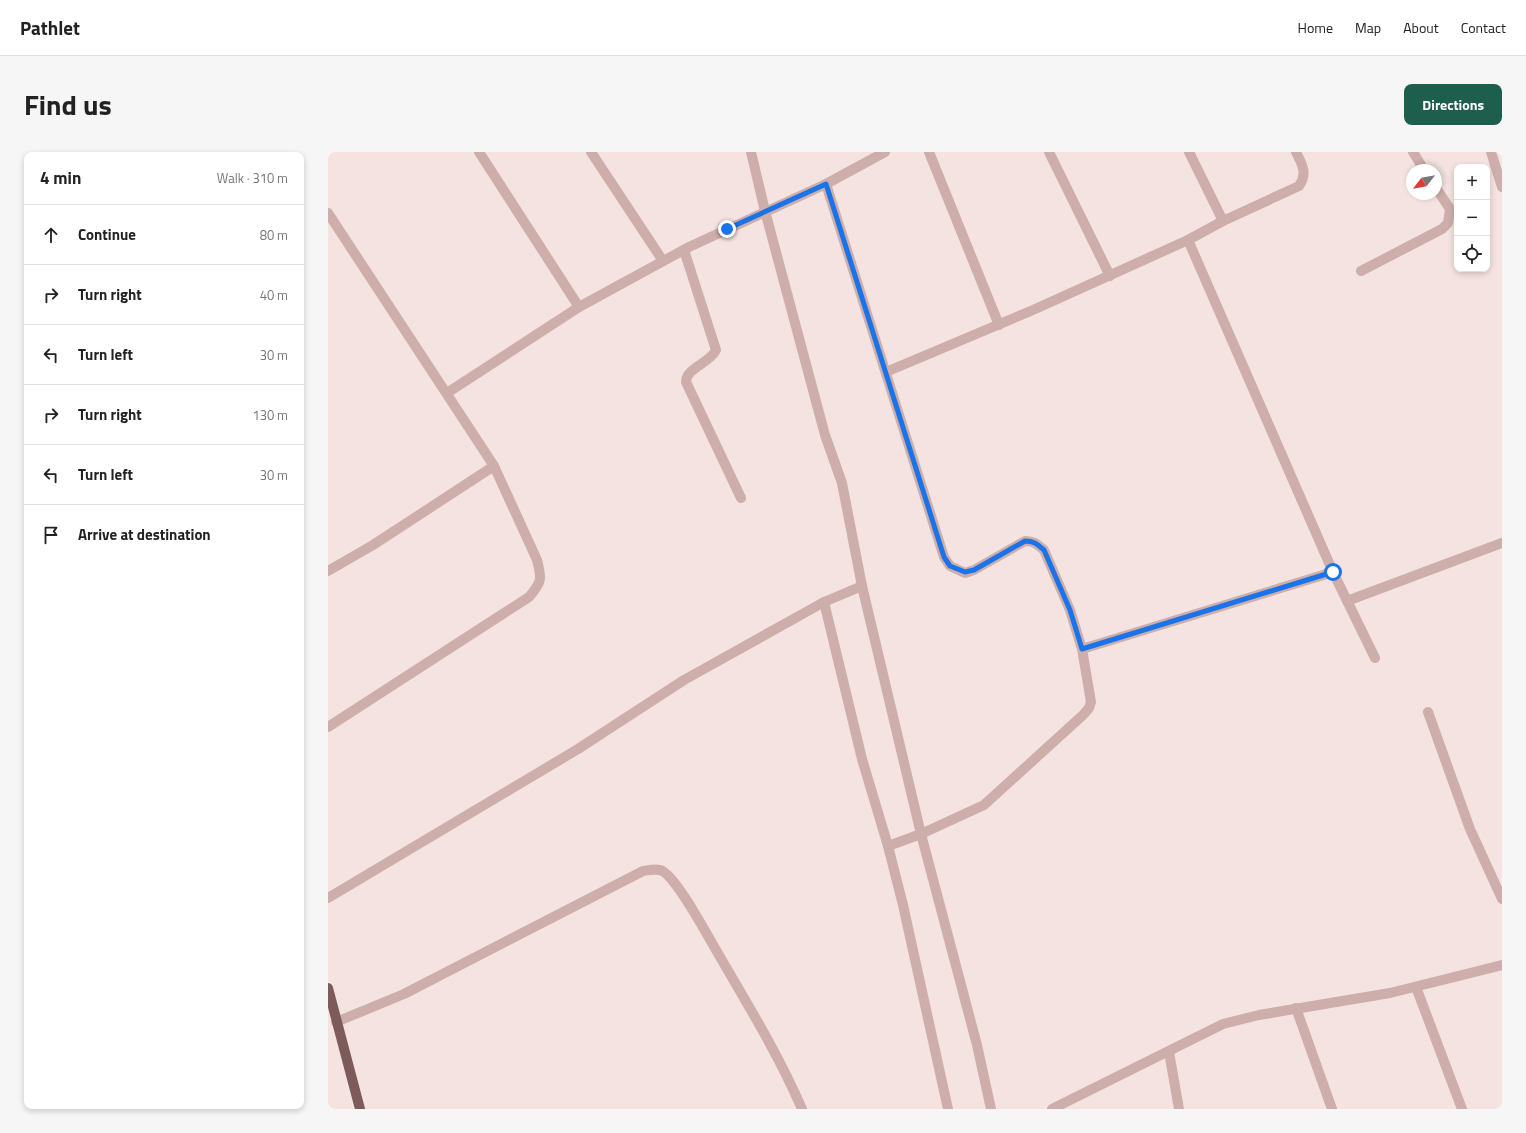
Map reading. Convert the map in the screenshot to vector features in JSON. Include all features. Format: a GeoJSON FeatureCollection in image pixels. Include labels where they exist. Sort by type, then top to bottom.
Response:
{"type":"FeatureCollection","features":[{"type":"Feature","properties":{"kind":"main road"},"geometry":{"type":"LineString","coordinates":[[328,988],[360,1109]]}},
{"type":"Feature","properties":{"kind":"street"},"geometry":{"type":"LineString","coordinates":[[479,152],[579,307]]}},
{"type":"Feature","properties":{"kind":"street"},"geometry":{"type":"LineString","coordinates":[[592,152],[663,261]]}},
{"type":"Feature","properties":{"kind":"street"},"geometry":{"type":"LineString","coordinates":[[751,152],[765,211],[825,435],[842,484],[862,586],[917,835],[977,1045],[991,1109]]}},
{"type":"Feature","properties":{"kind":"street"},"geometry":{"type":"LineString","coordinates":[[447,394],[579,307],[684,250],[765,211],[826,184],[885,152]]}},
{"type":"Feature","properties":{"kind":"street"},"geometry":{"type":"LineString","coordinates":[[929,152],[999,325]]}},
{"type":"Feature","properties":{"kind":"street"},"geometry":{"type":"LineString","coordinates":[[1048,152],[1110,276]]}},
{"type":"Feature","properties":{"kind":"street"},"geometry":{"type":"LineString","coordinates":[[1189,152],[1223,221]]}},
{"type":"Feature","properties":{"kind":"street"},"geometry":{"type":"LineString","coordinates":[[886,372],[999,325],[1110,276],[1299,186],[1304,180],[1304,173],[1296,152]]}},
{"type":"Feature","properties":{"kind":"street"},"geometry":{"type":"LineString","coordinates":[[1413,152],[1420,164]]}},
{"type":"Feature","properties":{"kind":"street"},"geometry":{"type":"LineString","coordinates":[[1491,152],[1502,187]]}},
{"type":"Feature","properties":{"kind":"street"},"geometry":{"type":"LineString","coordinates":[[826,184],[944,557],[950,566],[965,572],[974,570],[1025,541],[1033,541],[1038,544],[1044,550],[1070,610],[1082,649],[1091,702],[1090,708],[1083,715],[984,805],[917,835],[888,846]]}},
{"type":"Feature","properties":{"kind":"street"},"geometry":{"type":"LineString","coordinates":[[1361,271],[1442,229],[1448,223],[1450,209],[1442,197]]}},
{"type":"Feature","properties":{"kind":"street"},"geometry":{"type":"LineString","coordinates":[[328,213],[494,466],[537,560],[541,576],[539,586],[529,597],[328,727]]}},
{"type":"Feature","properties":{"kind":"street"},"geometry":{"type":"LineString","coordinates":[[1188,240],[1333,572],[1375,658]]}},
{"type":"Feature","properties":{"kind":"street"},"geometry":{"type":"LineString","coordinates":[[684,250],[716,350],[711,357],[687,375],[686,382],[741,498]]}},
{"type":"Feature","properties":{"kind":"street"},"geometry":{"type":"LineString","coordinates":[[328,571],[372,545],[494,466]]}},
{"type":"Feature","properties":{"kind":"street"},"geometry":{"type":"LineString","coordinates":[[1347,601],[1502,543]]}},
{"type":"Feature","properties":{"kind":"street"},"geometry":{"type":"LineString","coordinates":[[1082,649],[1333,572]]}},
{"type":"Feature","properties":{"kind":"street"},"geometry":{"type":"LineString","coordinates":[[328,898],[578,749],[684,680],[824,602],[862,586]]}},
{"type":"Feature","properties":{"kind":"street"},"geometry":{"type":"LineString","coordinates":[[824,602],[862,759],[888,846],[948,1109]]}},
{"type":"Feature","properties":{"kind":"street"},"geometry":{"type":"LineString","coordinates":[[1428,712],[1470,829],[1502,899]]}},
{"type":"Feature","properties":{"kind":"street"},"geometry":{"type":"LineString","coordinates":[[336,1022],[404,994],[643,871],[655,869],[663,871],[672,879],[700,923],[769,1041],[802,1109]]}},
{"type":"Feature","properties":{"kind":"street"},"geometry":{"type":"LineString","coordinates":[[1052,1109],[1223,1024],[1296,1008],[1390,993],[1502,965]]}},
{"type":"Feature","properties":{"kind":"street"},"geometry":{"type":"LineString","coordinates":[[1416,987],[1462,1109]]}},
{"type":"Feature","properties":{"kind":"street"},"geometry":{"type":"LineString","coordinates":[[1296,1008],[1332,1109]]}},
{"type":"Feature","properties":{"kind":"street"},"geometry":{"type":"LineString","coordinates":[[1169,1052],[1179,1109]]}},
{"type":"Feature","properties":{"kind":"route"},"geometry":{"type":"LineString","coordinates":[[727,229],[826,184],[944,557],[950,566],[956,570],[965,572],[974,570],[1025,541],[1033,541],[1038,544],[1044,550],[1070,610],[1082,649],[1333,572]]}}]}
